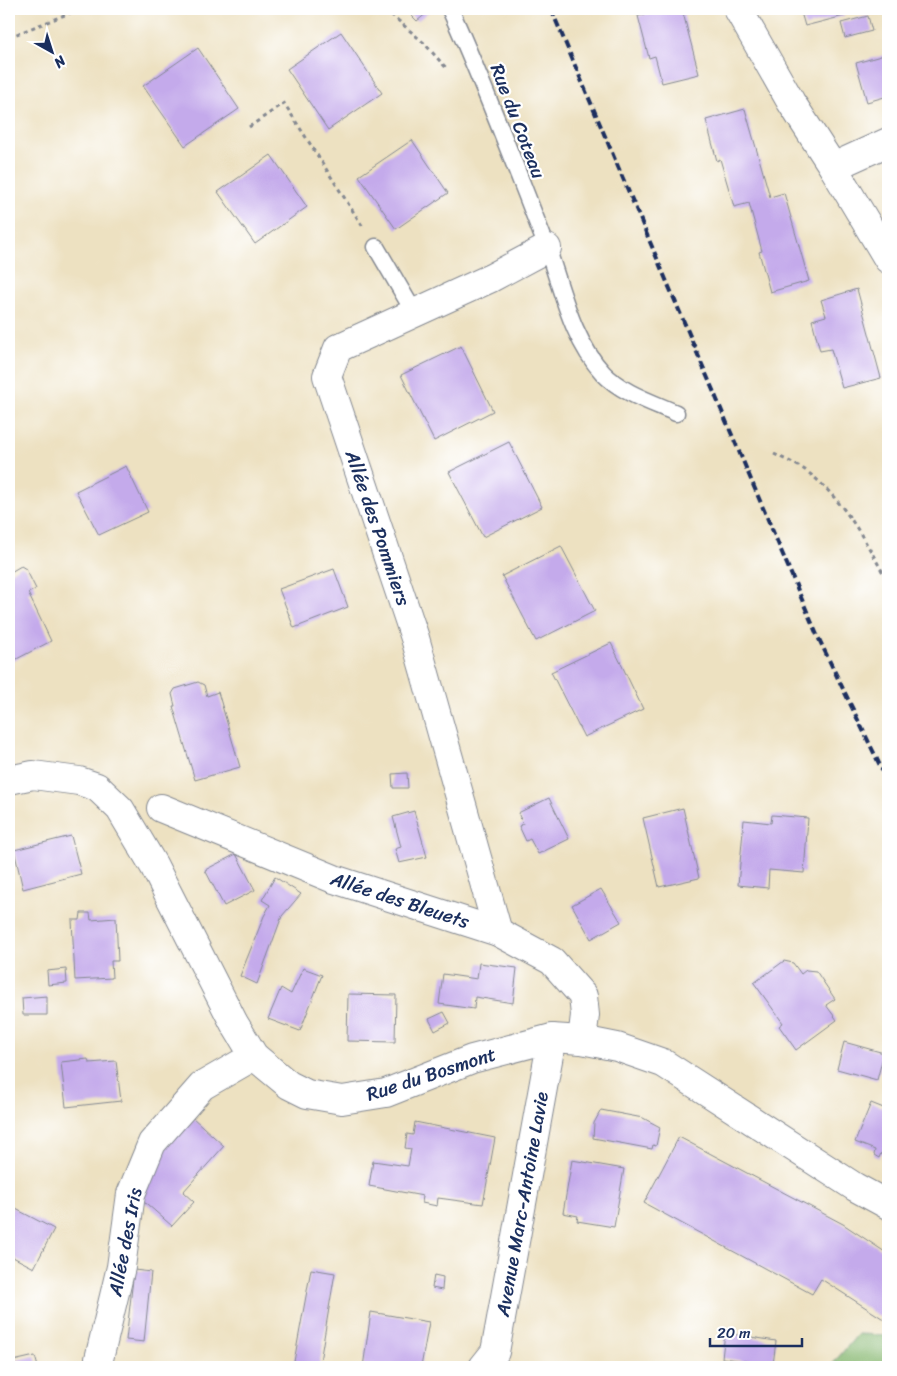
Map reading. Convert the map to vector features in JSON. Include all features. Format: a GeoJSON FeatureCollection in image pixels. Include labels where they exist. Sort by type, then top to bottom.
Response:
{"type":"FeatureCollection","features":[{"type":"Feature","properties":{"kind":"street"},"geometry":{"type":"LineString","coordinates":[[738,9],[791,102],[888,259]]}},
{"type":"Feature","properties":{"kind":"street"},"geometry":{"type":"LineString","coordinates":[[833,168],[888,142]]}},
{"type":"Feature","properties":{"kind":"street","name":"Allée des Pommiers"},"geometry":{"type":"LineString","coordinates":[[498,932],[416,638],[327,376],[338,348],[491,278],[547,248]]}},
{"type":"Feature","properties":{"kind":"street","name":"Rue du Bosmont"},"geometry":{"type":"LineString","coordinates":[[9,780],[33,775],[79,781],[97,788],[120,809],[154,866],[234,1023],[254,1056],[290,1085],[307,1094],[342,1100],[386,1092],[472,1059],[552,1038],[582,1040],[616,1047],[663,1063],[855,1187],[888,1205]]}},
{"type":"Feature","properties":{"kind":"street","name":"Allée des Bleuets"},"geometry":{"type":"LineString","coordinates":[[161,808],[334,879],[498,932],[552,961],[583,996],[582,1040]]}},
{"type":"Feature","properties":{"kind":"street","name":"Avenue Marc-Antoine Lavie"},"geometry":{"type":"LineString","coordinates":[[484,1367],[495,1352],[552,1038]]}},
{"type":"Feature","properties":{"kind":"street","name":"Allée des Iris"},"geometry":{"type":"LineString","coordinates":[[100,1359],[121,1267],[131,1194],[152,1142],[202,1086],[254,1056]]}},
{"type":"Feature","properties":{"kind":"lane","name":"Rue du Coteau"},"geometry":{"type":"LineString","coordinates":[[450,9],[468,48],[547,248],[578,336],[599,368],[619,387],[676,413]]}},
{"type":"Feature","properties":{"kind":"lane"},"geometry":{"type":"LineString","coordinates":[[376,247],[414,312]]}},
{"type":"Feature","properties":{"kind":"path"},"geometry":{"type":"LineString","coordinates":[[9,37],[80,9]]}},
{"type":"Feature","properties":{"kind":"path"},"geometry":{"type":"LineString","coordinates":[[385,9],[424,43],[453,75]]}},
{"type":"Feature","properties":{"kind":"path"},"geometry":{"type":"LineString","coordinates":[[250,127],[284,103],[376,247]]}},
{"type":"Feature","properties":{"kind":"path"},"geometry":{"type":"LineString","coordinates":[[774,454],[803,469],[820,482],[840,503],[888,582]]}},
{"type":"Feature","properties":{"kind":"green space"},"geometry":{"type":"Polygon","coordinates":[[[858,1334],[888,1335],[888,1367],[830,1367],[858,1334]]]}},
{"type":"Feature","properties":{"kind":"building"},"geometry":{"type":"Polygon","coordinates":[[[405,9],[432,9],[417,21],[405,9]]]}},
{"type":"Feature","properties":{"kind":"building"},"geometry":{"type":"Polygon","coordinates":[[[668,9],[682,9],[699,74],[662,83],[655,56],[649,58],[638,16],[668,9]]]}},
{"type":"Feature","properties":{"kind":"building"},"geometry":{"type":"Polygon","coordinates":[[[800,9],[842,9],[844,16],[805,26],[800,9]]]}},
{"type":"Feature","properties":{"kind":"building"},"geometry":{"type":"Polygon","coordinates":[[[868,16],[872,31],[845,38],[841,23],[868,16]]]}},
{"type":"Feature","properties":{"kind":"building"},"geometry":{"type":"Polygon","coordinates":[[[341,32],[382,93],[328,130],[287,69],[341,32]]]}},
{"type":"Feature","properties":{"kind":"building"},"geometry":{"type":"Polygon","coordinates":[[[198,48],[239,109],[185,146],[143,86],[198,48]]]}},
{"type":"Feature","properties":{"kind":"building"},"geometry":{"type":"Polygon","coordinates":[[[888,54],[888,96],[867,102],[856,63],[888,54]]]}},
{"type":"Feature","properties":{"kind":"building"},"geometry":{"type":"Polygon","coordinates":[[[745,109],[770,197],[784,193],[809,281],[770,292],[759,252],[762,251],[749,203],[734,207],[720,159],[717,161],[706,120],[745,109]]]}},
{"type":"Feature","properties":{"kind":"building"},"geometry":{"type":"Polygon","coordinates":[[[412,140],[448,193],[396,229],[359,176],[412,140]]]}},
{"type":"Feature","properties":{"kind":"building"},"geometry":{"type":"Polygon","coordinates":[[[271,155],[307,207],[255,244],[218,192],[271,155]]]}},
{"type":"Feature","properties":{"kind":"building"},"geometry":{"type":"Polygon","coordinates":[[[857,289],[881,378],[842,388],[831,349],[820,351],[812,320],[826,316],[821,300],[857,289]]]}},
{"type":"Feature","properties":{"kind":"building"},"geometry":{"type":"Polygon","coordinates":[[[461,346],[493,411],[434,441],[401,375],[461,346]]]}},
{"type":"Feature","properties":{"kind":"building"},"geometry":{"type":"Polygon","coordinates":[[[509,442],[542,507],[483,537],[449,472],[509,442]]]}},
{"type":"Feature","properties":{"kind":"building"},"geometry":{"type":"Polygon","coordinates":[[[126,466],[148,512],[99,535],[76,491],[126,466]]]}},
{"type":"Feature","properties":{"kind":"building"},"geometry":{"type":"Polygon","coordinates":[[[561,546],[595,611],[536,641],[502,576],[561,546]]]}},
{"type":"Feature","properties":{"kind":"building"},"geometry":{"type":"Polygon","coordinates":[[[21,566],[26,569],[36,589],[28,593],[51,641],[13,661],[9,653],[9,573],[21,566]]]}},
{"type":"Feature","properties":{"kind":"building"},"geometry":{"type":"Polygon","coordinates":[[[334,569],[348,607],[294,628],[279,589],[334,569]]]}},
{"type":"Feature","properties":{"kind":"building"},"geometry":{"type":"Polygon","coordinates":[[[611,643],[643,709],[584,737],[551,672],[611,643]]]}},
{"type":"Feature","properties":{"kind":"building"},"geometry":{"type":"Polygon","coordinates":[[[198,682],[204,685],[207,696],[218,692],[240,767],[195,780],[173,706],[175,706],[172,694],[175,689],[198,682]]]}},
{"type":"Feature","properties":{"kind":"building"},"geometry":{"type":"Polygon","coordinates":[[[407,773],[408,788],[393,788],[392,774],[407,773]]]}},
{"type":"Feature","properties":{"kind":"building"},"geometry":{"type":"Polygon","coordinates":[[[549,798],[569,839],[538,854],[530,839],[526,841],[519,826],[523,824],[518,813],[549,798]]]}},
{"type":"Feature","properties":{"kind":"building"},"geometry":{"type":"Polygon","coordinates":[[[683,808],[699,878],[659,887],[643,818],[683,808]]]}},
{"type":"Feature","properties":{"kind":"building"},"geometry":{"type":"Polygon","coordinates":[[[414,811],[427,857],[399,863],[395,849],[401,847],[393,817],[414,811]]]}},
{"type":"Feature","properties":{"kind":"building"},"geometry":{"type":"Polygon","coordinates":[[[772,815],[808,818],[804,873],[769,870],[768,888],[738,885],[744,820],[771,823],[772,815]]]}},
{"type":"Feature","properties":{"kind":"building"},"geometry":{"type":"Polygon","coordinates":[[[71,836],[81,874],[23,889],[14,850],[71,836]]]}},
{"type":"Feature","properties":{"kind":"building"},"geometry":{"type":"Polygon","coordinates":[[[236,854],[255,890],[224,906],[205,870],[236,854]]]}},
{"type":"Feature","properties":{"kind":"building"},"geometry":{"type":"Polygon","coordinates":[[[275,877],[301,894],[282,916],[257,984],[240,976],[270,905],[262,900],[275,877]]]}},
{"type":"Feature","properties":{"kind":"building"},"geometry":{"type":"Polygon","coordinates":[[[601,889],[621,922],[591,939],[572,905],[601,889]]]}},
{"type":"Feature","properties":{"kind":"building"},"geometry":{"type":"Polygon","coordinates":[[[81,913],[90,913],[91,920],[116,918],[118,961],[111,961],[112,978],[75,980],[72,920],[80,920],[81,913]]]}},
{"type":"Feature","properties":{"kind":"building"},"geometry":{"type":"Polygon","coordinates":[[[784,961],[793,963],[801,974],[806,970],[816,971],[835,999],[826,1005],[837,1020],[796,1050],[779,1026],[783,1023],[754,983],[784,961]]]}},
{"type":"Feature","properties":{"kind":"building"},"geometry":{"type":"Polygon","coordinates":[[[479,963],[517,968],[513,1003],[475,997],[474,1009],[439,1004],[443,974],[477,979],[479,963]]]}},
{"type":"Feature","properties":{"kind":"building"},"geometry":{"type":"Polygon","coordinates":[[[303,968],[322,975],[300,1031],[268,1019],[281,988],[291,994],[303,968]]]}},
{"type":"Feature","properties":{"kind":"building"},"geometry":{"type":"Polygon","coordinates":[[[66,969],[67,983],[48,985],[47,971],[66,969]]]}},
{"type":"Feature","properties":{"kind":"building"},"geometry":{"type":"Polygon","coordinates":[[[348,994],[396,995],[395,1042],[347,1041],[348,994]]]}},
{"type":"Feature","properties":{"kind":"building"},"geometry":{"type":"Polygon","coordinates":[[[47,996],[47,1015],[23,1015],[22,998],[47,996]]]}},
{"type":"Feature","properties":{"kind":"building"},"geometry":{"type":"Polygon","coordinates":[[[444,1012],[450,1023],[435,1031],[429,1019],[444,1012]]]}},
{"type":"Feature","properties":{"kind":"building"},"geometry":{"type":"Polygon","coordinates":[[[844,1042],[884,1053],[877,1080],[837,1069],[844,1042]]]}},
{"type":"Feature","properties":{"kind":"building"},"geometry":{"type":"Polygon","coordinates":[[[88,1059],[89,1063],[116,1061],[121,1101],[66,1107],[61,1062],[88,1059]]]}},
{"type":"Feature","properties":{"kind":"building"},"geometry":{"type":"Polygon","coordinates":[[[871,1103],[886,1109],[888,1103],[888,1156],[881,1153],[879,1158],[874,1155],[875,1150],[855,1142],[871,1103]]]}},
{"type":"Feature","properties":{"kind":"building"},"geometry":{"type":"Polygon","coordinates":[[[601,1110],[643,1118],[660,1127],[656,1146],[653,1145],[652,1149],[593,1138],[594,1123],[601,1110]]]}},
{"type":"Feature","properties":{"kind":"building"},"geometry":{"type":"Polygon","coordinates":[[[192,1117],[224,1146],[183,1192],[194,1202],[172,1226],[147,1204],[139,1200],[151,1164],[192,1117]]]}},
{"type":"Feature","properties":{"kind":"building"},"geometry":{"type":"Polygon","coordinates":[[[415,1122],[495,1138],[483,1204],[438,1198],[437,1206],[422,1203],[423,1196],[369,1186],[373,1161],[408,1166],[411,1149],[405,1148],[407,1134],[413,1135],[415,1122]]]}},
{"type":"Feature","properties":{"kind":"building"},"geometry":{"type":"Polygon","coordinates":[[[679,1137],[843,1224],[888,1254],[888,1314],[885,1320],[821,1279],[812,1294],[644,1203],[679,1137]]]}},
{"type":"Feature","properties":{"kind":"building"},"geometry":{"type":"Polygon","coordinates":[[[572,1160],[624,1169],[614,1227],[577,1221],[578,1216],[563,1213],[572,1160]]]}},
{"type":"Feature","properties":{"kind":"building"},"geometry":{"type":"Polygon","coordinates":[[[12,1207],[54,1229],[34,1268],[9,1255],[9,1216],[12,1207]]]}},
{"type":"Feature","properties":{"kind":"building"},"geometry":{"type":"Polygon","coordinates":[[[311,1269],[335,1273],[319,1367],[293,1367],[311,1269]]]}},
{"type":"Feature","properties":{"kind":"building"},"geometry":{"type":"Polygon","coordinates":[[[134,1270],[151,1272],[144,1342],[126,1340],[134,1270]]]}},
{"type":"Feature","properties":{"kind":"building"},"geometry":{"type":"Polygon","coordinates":[[[434,1275],[443,1277],[442,1290],[432,1288],[434,1275]]]}},
{"type":"Feature","properties":{"kind":"building"},"geometry":{"type":"Polygon","coordinates":[[[371,1312],[429,1322],[421,1367],[363,1367],[371,1312]]]}},
{"type":"Feature","properties":{"kind":"building"},"geometry":{"type":"Polygon","coordinates":[[[725,1333],[776,1341],[773,1365],[722,1358],[725,1333]]]}},
{"type":"Feature","properties":{"kind":"building"},"geometry":{"type":"Polygon","coordinates":[[[35,1356],[38,1367],[9,1367],[9,1362],[35,1356]]]}},
{"type":"Feature","properties":{"kind":"railway"},"geometry":{"type":"LineString","coordinates":[[551,9],[817,635],[888,782]]}}]}
